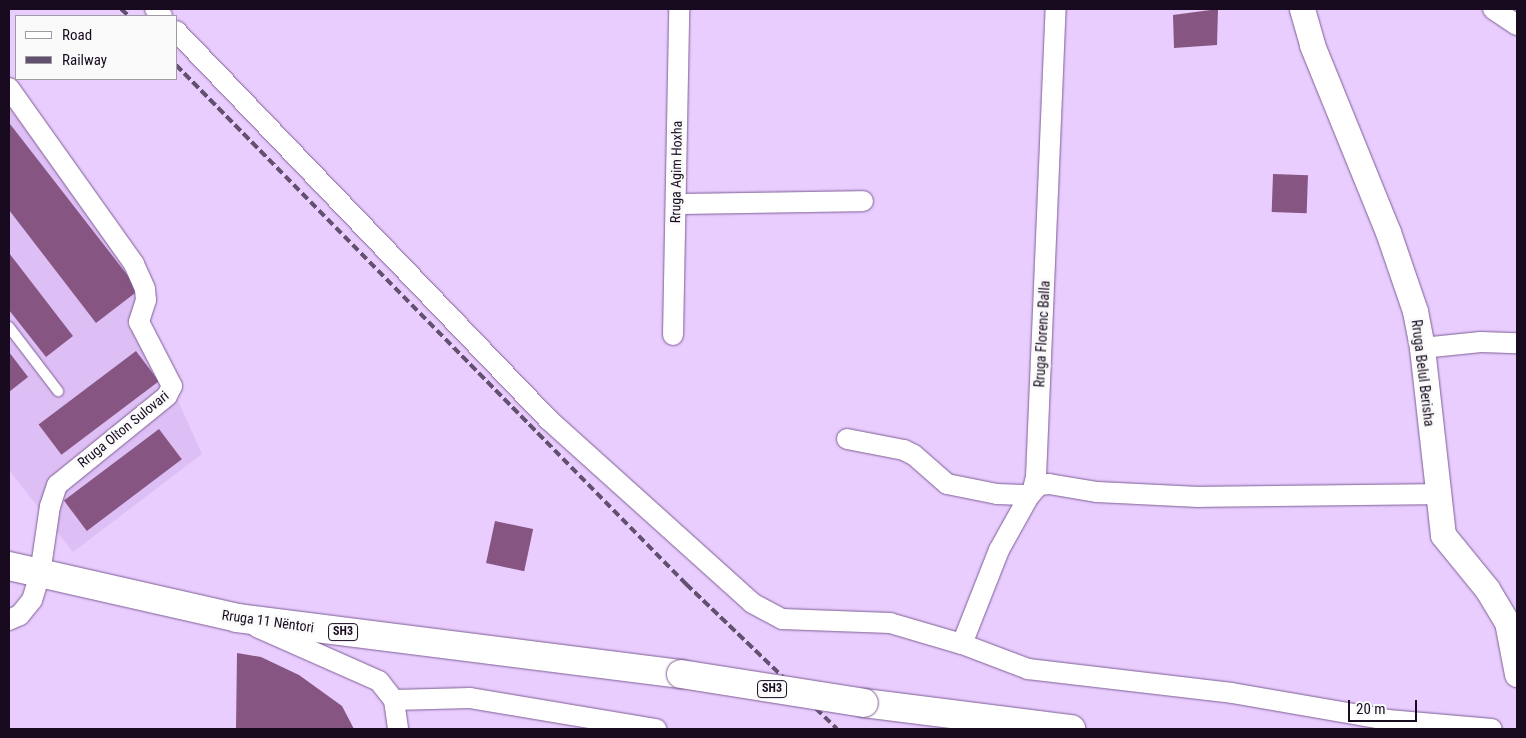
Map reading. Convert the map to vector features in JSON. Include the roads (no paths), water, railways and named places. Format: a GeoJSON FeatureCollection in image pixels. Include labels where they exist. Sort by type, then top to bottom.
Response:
{"type":"FeatureCollection","features":[{"type":"Feature","properties":{"kind":"main road","name":"Rruga 11 Nëntori"},"geometry":{"type":"LineString","coordinates":[[9,566],[237,618],[681,674],[864,703],[1071,729]]}},
{"type":"Feature","properties":{"kind":"street","name":"Rruga Agim Hoxha"},"geometry":{"type":"LineString","coordinates":[[673,335],[679,9]]}},
{"type":"Feature","properties":{"kind":"street","name":"Rruga Florenc Balla"},"geometry":{"type":"LineString","coordinates":[[962,644],[999,550],[1030,495],[1036,477],[1056,9]]}},
{"type":"Feature","properties":{"kind":"street","name":"Rruga Belul Berisha"},"geometry":{"type":"LineString","coordinates":[[1302,9],[1312,45],[1388,232],[1415,312],[1422,348],[1436,494],[1443,535],[1487,589],[1507,622],[1517,674]]}},
{"type":"Feature","properties":{"kind":"street"},"geometry":{"type":"LineString","coordinates":[[1493,9],[1517,25]]}},
{"type":"Feature","properties":{"kind":"street"},"geometry":{"type":"LineString","coordinates":[[178,33],[549,420],[752,603],[782,619],[890,623],[962,644],[1028,669],[1232,693],[1388,720],[1492,729]]}},
{"type":"Feature","properties":{"kind":"street","name":"Rruga Olton Sulovari"},"geometry":{"type":"LineString","coordinates":[[9,88],[134,264],[145,288],[146,300],[138,322],[172,386],[167,396],[57,485],[50,506],[40,574]]}},
{"type":"Feature","properties":{"kind":"street"},"geometry":{"type":"LineString","coordinates":[[676,204],[863,201]]}},
{"type":"Feature","properties":{"kind":"street"},"geometry":{"type":"LineString","coordinates":[[1422,348],[1481,342],[1517,343]]}},
{"type":"Feature","properties":{"kind":"street"},"geometry":{"type":"LineString","coordinates":[[846,439],[914,454],[947,484],[958,489],[1030,495],[1039,485],[1049,484],[1097,492],[1199,497],[1436,494]]}},
{"type":"Feature","properties":{"kind":"street"},"geometry":{"type":"LineString","coordinates":[[9,620],[27,608],[40,574]]}},
{"type":"Feature","properties":{"kind":"street"},"geometry":{"type":"LineString","coordinates":[[237,618],[380,681],[394,700],[398,729]]}},
{"type":"Feature","properties":{"kind":"street"},"geometry":{"type":"LineString","coordinates":[[394,700],[470,698],[656,729]]}},
{"type":"Feature","properties":{"kind":"lane"},"geometry":{"type":"LineString","coordinates":[[9,327],[58,391]]}},
{"type":"Feature","properties":{"kind":"railway"},"geometry":{"type":"LineString","coordinates":[[121,9],[128,15]]}},
{"type":"Feature","properties":{"kind":"railway"},"geometry":{"type":"LineString","coordinates":[[178,67],[686,584],[837,729]]}}]}
